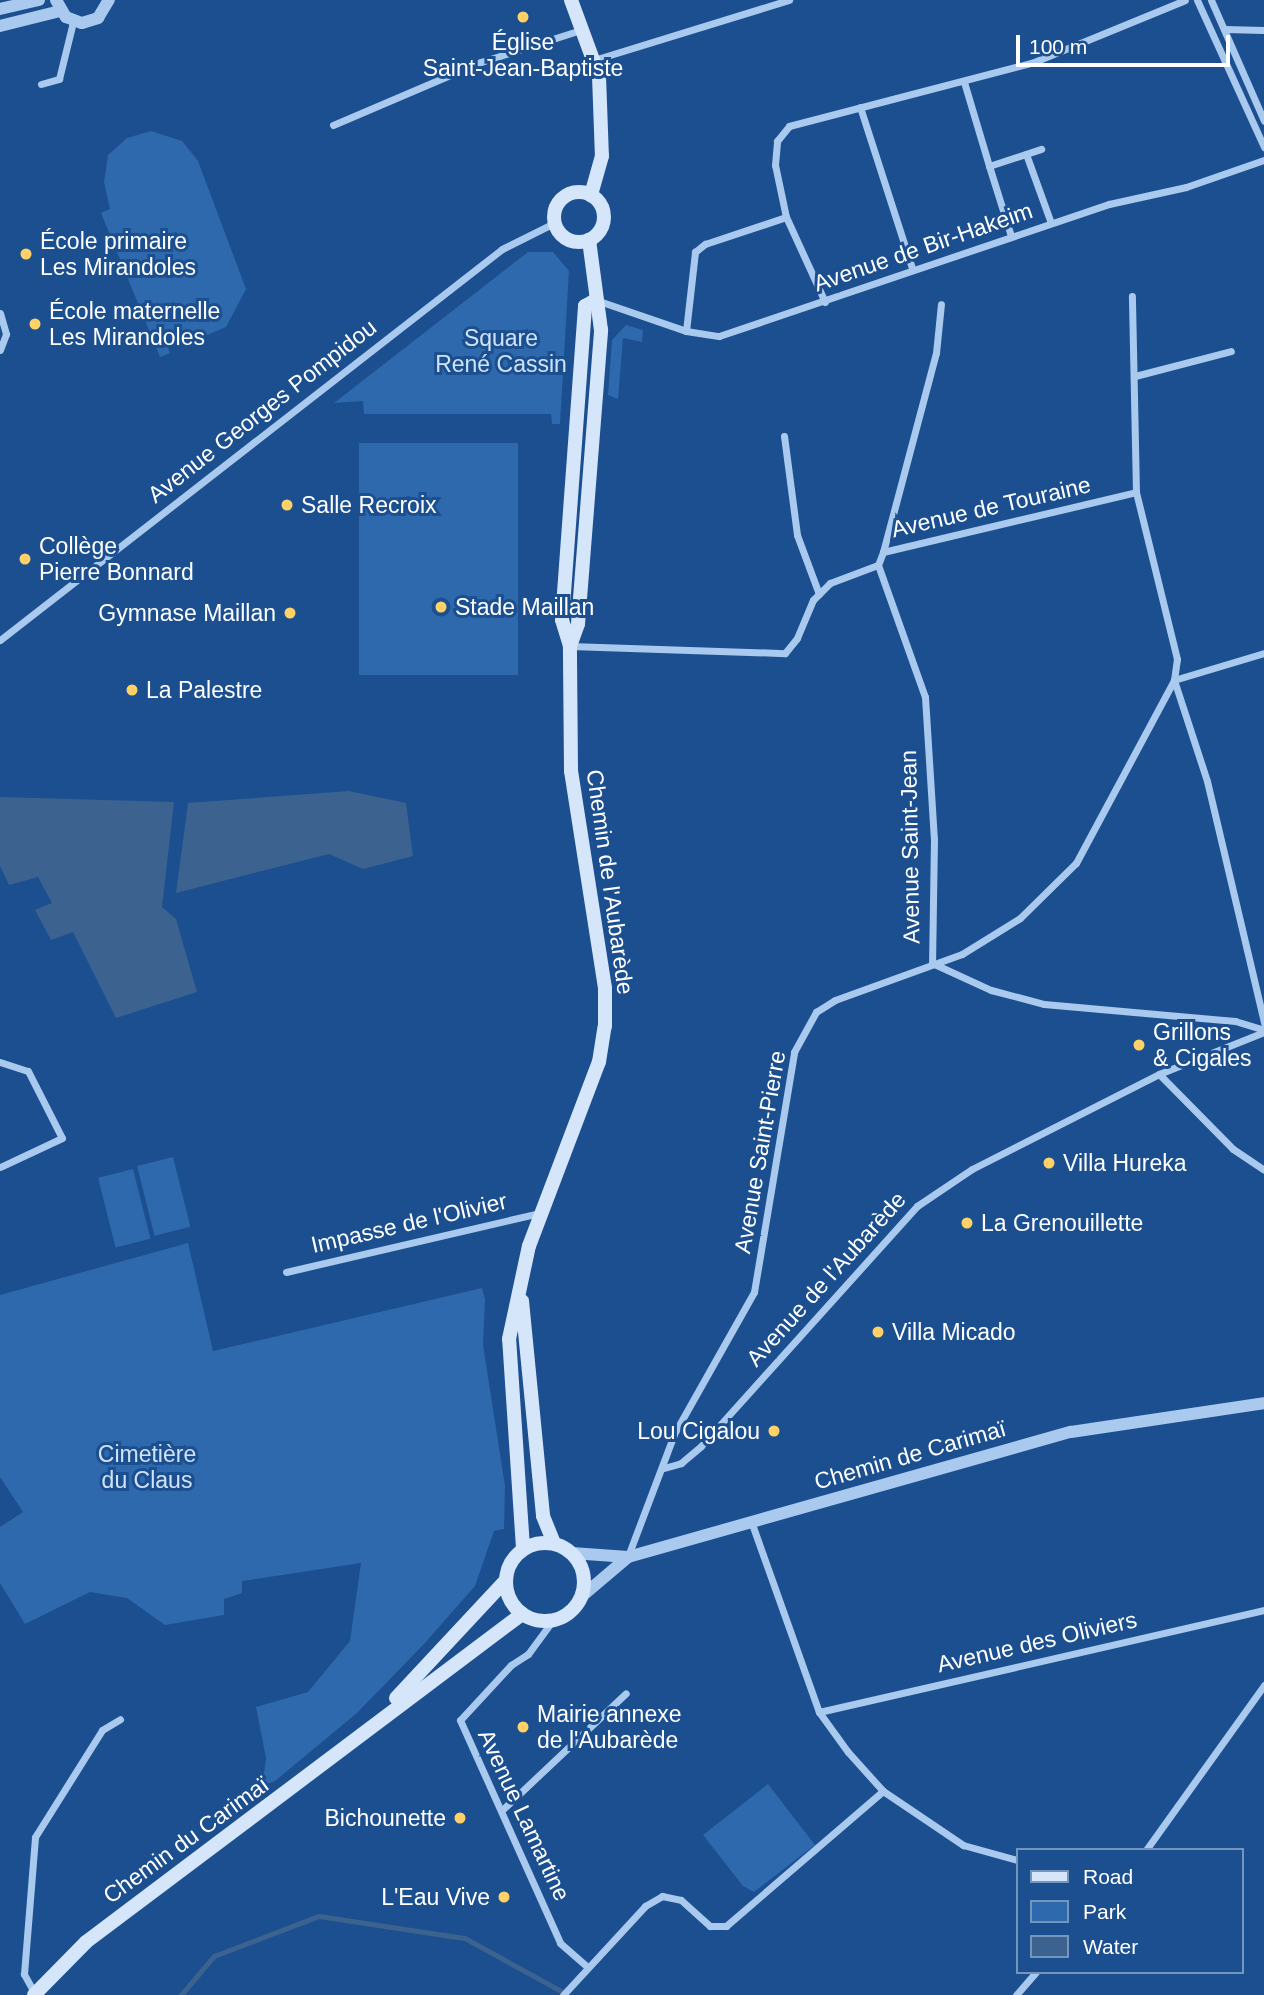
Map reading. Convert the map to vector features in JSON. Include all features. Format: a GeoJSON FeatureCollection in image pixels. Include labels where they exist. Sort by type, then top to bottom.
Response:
{"type":"FeatureCollection","features":[{"type":"Feature","properties":{"kind":"main road"},"geometry":{"type":"LineString","coordinates":[[571,0],[597,59],[602,156],[591,195]]}},
{"type":"Feature","properties":{"kind":"main road"},"geometry":{"type":"LineString","coordinates":[[591,195],[604,214],[601,229],[589,240],[567,239],[554,223],[563,197],[591,195]]}},
{"type":"Feature","properties":{"kind":"main road"},"geometry":{"type":"LineString","coordinates":[[589,240],[596,300]]}},
{"type":"Feature","properties":{"kind":"main road","name":"Chemin de l'Aubarède"},"geometry":{"type":"LineString","coordinates":[[523,1548],[509,1339],[520,1279],[541,1213],[599,1062],[605,1026],[605,988],[571,771],[570,646],[562,620],[582,330],[585,306],[596,300]]}},
{"type":"Feature","properties":{"kind":"main road","name":"Chemin de l'Aubarède"},"geometry":{"type":"LineString","coordinates":[[520,1279],[543,1516],[554,1543]]}},
{"type":"Feature","properties":{"kind":"main road"},"geometry":{"type":"LineString","coordinates":[[554,1543],[572,1553],[583,1573],[581,1597],[570,1612],[553,1620],[522,1614],[505,1581],[513,1557],[523,1548],[554,1543]]}},
{"type":"Feature","properties":{"kind":"main road","name":"Chemin du Carimaï"},"geometry":{"type":"LineString","coordinates":[[369,1726],[505,1581]]}},
{"type":"Feature","properties":{"kind":"main road","name":"Chemin du Carimaï"},"geometry":{"type":"LineString","coordinates":[[34,1994],[86,1942],[259,1816],[369,1726],[522,1614]]}},
{"type":"Feature","properties":{"kind":"street"},"geometry":{"type":"LineString","coordinates":[[0,9],[39,0]]}},
{"type":"Feature","properties":{"kind":"street"},"geometry":{"type":"LineString","coordinates":[[597,59],[789,0]]}},
{"type":"Feature","properties":{"kind":"street"},"geometry":{"type":"LineString","coordinates":[[825,302],[786,217],[775,166],[777,141],[789,126],[1034,62],[1185,0]]}},
{"type":"Feature","properties":{"kind":"street"},"geometry":{"type":"LineString","coordinates":[[1197,0],[1264,147]]}},
{"type":"Feature","properties":{"kind":"street"},"geometry":{"type":"LineString","coordinates":[[1211,0],[1264,121]]}},
{"type":"Feature","properties":{"kind":"street"},"geometry":{"type":"LineString","coordinates":[[0,26],[58,5],[73,22],[90,22],[110,1]]}},
{"type":"Feature","properties":{"kind":"street"},"geometry":{"type":"LineString","coordinates":[[41,84],[59,79],[73,22]]}},
{"type":"Feature","properties":{"kind":"street"},"geometry":{"type":"LineString","coordinates":[[333,125],[481,62],[584,29]]}},
{"type":"Feature","properties":{"kind":"street"},"geometry":{"type":"LineString","coordinates":[[1224,29],[1264,30]]}},
{"type":"Feature","properties":{"kind":"street"},"geometry":{"type":"LineString","coordinates":[[964,82],[1011,236]]}},
{"type":"Feature","properties":{"kind":"street"},"geometry":{"type":"LineString","coordinates":[[860,107],[912,268]]}},
{"type":"Feature","properties":{"kind":"street"},"geometry":{"type":"LineString","coordinates":[[989,166],[1041,149]]}},
{"type":"Feature","properties":{"kind":"street"},"geometry":{"type":"LineString","coordinates":[[1026,154],[1051,223]]}},
{"type":"Feature","properties":{"kind":"street","name":"Avenue de Bir-Hakeim"},"geometry":{"type":"LineString","coordinates":[[596,300],[685,331],[719,336],[825,302],[912,268],[1051,223],[1264,160]]}},
{"type":"Feature","properties":{"kind":"street"},"geometry":{"type":"LineString","coordinates":[[685,331],[695,252],[705,244],[786,217]]}},
{"type":"Feature","properties":{"kind":"street","name":"Avenue Georges Pompidou"},"geometry":{"type":"LineString","coordinates":[[0,640],[502,248],[554,223]]}},
{"type":"Feature","properties":{"kind":"street","name":"Avenue Saint-Pierre"},"geometry":{"type":"LineString","coordinates":[[628,1557],[664,1468],[674,1434],[754,1292],[794,1052],[816,1012],[835,1000],[996,935],[1076,863],[1174,681],[1177,659],[1136,492],[1132,296]]}},
{"type":"Feature","properties":{"kind":"street"},"geometry":{"type":"LineString","coordinates":[[883,552],[936,353],[941,304]]}},
{"type":"Feature","properties":{"kind":"street"},"geometry":{"type":"LineString","coordinates":[[0,313],[6,334],[0,350]]}},
{"type":"Feature","properties":{"kind":"street"},"geometry":{"type":"LineString","coordinates":[[1135,376],[1231,351]]}},
{"type":"Feature","properties":{"kind":"street"},"geometry":{"type":"LineString","coordinates":[[784,436],[797,535],[819,594]]}},
{"type":"Feature","properties":{"kind":"street","name":"Avenue de Touraine"},"geometry":{"type":"LineString","coordinates":[[570,646],[785,653],[819,594],[830,583],[878,565],[883,552],[1136,492]]}},
{"type":"Feature","properties":{"kind":"street","name":"Avenue Saint-Jean"},"geometry":{"type":"LineString","coordinates":[[878,565],[925,697],[934,839],[932,963],[991,990],[1044,1004],[1236,1021],[1264,1031]]}},
{"type":"Feature","properties":{"kind":"street"},"geometry":{"type":"LineString","coordinates":[[1264,653],[1174,681],[1207,781],[1264,1023]]}},
{"type":"Feature","properties":{"kind":"street","name":"Avenue de l'Aubarède"},"geometry":{"type":"LineString","coordinates":[[664,1468],[681,1463],[701,1446],[917,1206],[972,1169],[1158,1074],[1264,1031]]}},
{"type":"Feature","properties":{"kind":"street"},"geometry":{"type":"LineString","coordinates":[[0,1062],[28,1071],[62,1138],[0,1167]]}},
{"type":"Feature","properties":{"kind":"street"},"geometry":{"type":"LineString","coordinates":[[1158,1074],[1234,1149],[1264,1170]]}},
{"type":"Feature","properties":{"kind":"street","name":"Impasse de l'Olivier"},"geometry":{"type":"LineString","coordinates":[[286,1272],[541,1213]]}},
{"type":"Feature","properties":{"kind":"street","name":"Chemin de Carimaï"},"geometry":{"type":"LineString","coordinates":[[572,1553],[628,1557],[1071,1432],[1264,1403]]}},
{"type":"Feature","properties":{"kind":"street"},"geometry":{"type":"LineString","coordinates":[[752,1524],[819,1712],[883,1791],[962,1845],[1016,1860]]}},
{"type":"Feature","properties":{"kind":"street"},"geometry":{"type":"LineString","coordinates":[[581,1597],[628,1557]]}},
{"type":"Feature","properties":{"kind":"street","name":"Avenue des Oliviers"},"geometry":{"type":"LineString","coordinates":[[819,1712],[1264,1610]]}},
{"type":"Feature","properties":{"kind":"street","name":"Avenue Lamartine"},"geometry":{"type":"LineString","coordinates":[[553,1620],[528,1654],[511,1665],[460,1720],[560,1943],[588,1967]]}},
{"type":"Feature","properties":{"kind":"street"},"geometry":{"type":"LineString","coordinates":[[1148,1848],[1264,1685]]}},
{"type":"Feature","properties":{"kind":"street"},"geometry":{"type":"LineString","coordinates":[[502,1810],[626,1693]]}},
{"type":"Feature","properties":{"kind":"street"},"geometry":{"type":"LineString","coordinates":[[34,1994],[24,1974],[35,1837],[102,1730],[120,1719]]}},
{"type":"Feature","properties":{"kind":"street"},"geometry":{"type":"LineString","coordinates":[[563,1995],[645,1906],[662,1896],[681,1900],[710,1926],[726,1926],[883,1791]]}},
{"type":"Feature","properties":{"kind":"street"},"geometry":{"type":"LineString","coordinates":[[1016,1995],[1034,1974]]}},
{"type":"Feature","properties":{"kind":"green space"},"geometry":{"type":"Polygon","coordinates":[[[151,131],[182,141],[198,161],[246,289],[226,327],[193,341],[163,334],[170,353],[160,357],[101,213],[110,209],[104,182],[108,155],[127,138],[151,131]]]}},
{"type":"Feature","properties":{"kind":"green space","name":"Square René Cassin"},"geometry":{"type":"Polygon","coordinates":[[[528,252],[553,252],[569,271],[560,424],[552,424],[551,414],[364,414],[363,401],[334,403],[528,252]]]}},
{"type":"Feature","properties":{"kind":"green space"},"geometry":{"type":"Polygon","coordinates":[[[626,325],[643,330],[642,342],[623,338],[618,399],[608,395],[612,340],[626,325]]]}},
{"type":"Feature","properties":{"kind":"green space","name":"Stade Maillan"},"geometry":{"type":"Polygon","coordinates":[[[359,443],[518,443],[518,675],[359,675],[359,443]]]}},
{"type":"Feature","properties":{"kind":"green space"},"geometry":{"type":"Polygon","coordinates":[[[173,1157],[190,1227],[155,1236],[137,1166],[173,1157]]]}},
{"type":"Feature","properties":{"kind":"green space"},"geometry":{"type":"Polygon","coordinates":[[[133,1169],[150,1239],[115,1248],[98,1178],[133,1169]]]}},
{"type":"Feature","properties":{"kind":"green space","name":"Cimetière du Claus"},"geometry":{"type":"Polygon","coordinates":[[[188,1243],[213,1351],[482,1288],[485,1299],[483,1345],[505,1486],[504,1529],[494,1531],[475,1586],[424,1644],[357,1713],[275,1781],[259,1787],[257,1776],[264,1773],[266,1758],[256,1707],[308,1692],[350,1641],[361,1563],[242,1581],[242,1593],[224,1599],[224,1615],[165,1625],[127,1598],[90,1592],[25,1624],[0,1583],[0,1527],[23,1512],[0,1477],[0,1295],[188,1243]]]}},
{"type":"Feature","properties":{"kind":"green space"},"geometry":{"type":"Polygon","coordinates":[[[768,1784],[815,1845],[754,1892],[743,1886],[703,1835],[768,1784]]]}},
{"type":"Feature","properties":{"kind":"water"},"geometry":{"type":"Polygon","coordinates":[[[349,791],[406,803],[413,856],[363,869],[329,854],[176,893],[188,803],[349,791]]]}},
{"type":"Feature","properties":{"kind":"water"},"geometry":{"type":"Polygon","coordinates":[[[0,797],[174,802],[162,907],[176,919],[197,992],[116,1018],[73,932],[51,940],[35,910],[52,903],[38,877],[9,885],[0,866],[0,797]]]}},
{"type":"Feature","properties":{"kind":"waterway"},"geometry":{"type":"LineString","coordinates":[[181,1995],[214,1956],[319,1916],[465,1938],[565,1993]]}},
{"type":"Feature","properties":{"kind":"place","name":"Église Saint-Jean-Baptiste"},"geometry":{"type":"Point","coordinates":[523,17]}},
{"type":"Feature","properties":{"kind":"place","name":"École primaire Les Mirandoles"},"geometry":{"type":"Point","coordinates":[26,254]}},
{"type":"Feature","properties":{"kind":"place","name":"École maternelle Les Mirandoles"},"geometry":{"type":"Point","coordinates":[35,324]}},
{"type":"Feature","properties":{"kind":"place","name":"Salle Recroix"},"geometry":{"type":"Point","coordinates":[287,505]}},
{"type":"Feature","properties":{"kind":"place","name":"Collège Pierre Bonnard"},"geometry":{"type":"Point","coordinates":[25,559]}},
{"type":"Feature","properties":{"kind":"place","name":"Stade Maillan"},"geometry":{"type":"Point","coordinates":[441,607]}},
{"type":"Feature","properties":{"kind":"place","name":"Gymnase Maillan"},"geometry":{"type":"Point","coordinates":[290,613]}},
{"type":"Feature","properties":{"kind":"place","name":"La Palestre"},"geometry":{"type":"Point","coordinates":[132,690]}},
{"type":"Feature","properties":{"kind":"place","name":"Grillons & Cigales"},"geometry":{"type":"Point","coordinates":[1139,1045]}},
{"type":"Feature","properties":{"kind":"place","name":"Villa Hureka"},"geometry":{"type":"Point","coordinates":[1049,1163]}},
{"type":"Feature","properties":{"kind":"place","name":"La Grenouillette"},"geometry":{"type":"Point","coordinates":[967,1223]}},
{"type":"Feature","properties":{"kind":"place","name":"Villa Micado"},"geometry":{"type":"Point","coordinates":[878,1332]}},
{"type":"Feature","properties":{"kind":"place","name":"Lou Cigalou"},"geometry":{"type":"Point","coordinates":[774,1431]}},
{"type":"Feature","properties":{"kind":"place","name":"Mairie annexe de l'Aubarède"},"geometry":{"type":"Point","coordinates":[523,1727]}},
{"type":"Feature","properties":{"kind":"place","name":"Bichounette"},"geometry":{"type":"Point","coordinates":[460,1818]}},
{"type":"Feature","properties":{"kind":"place","name":"L'Eau Vive"},"geometry":{"type":"Point","coordinates":[504,1897]}}]}
